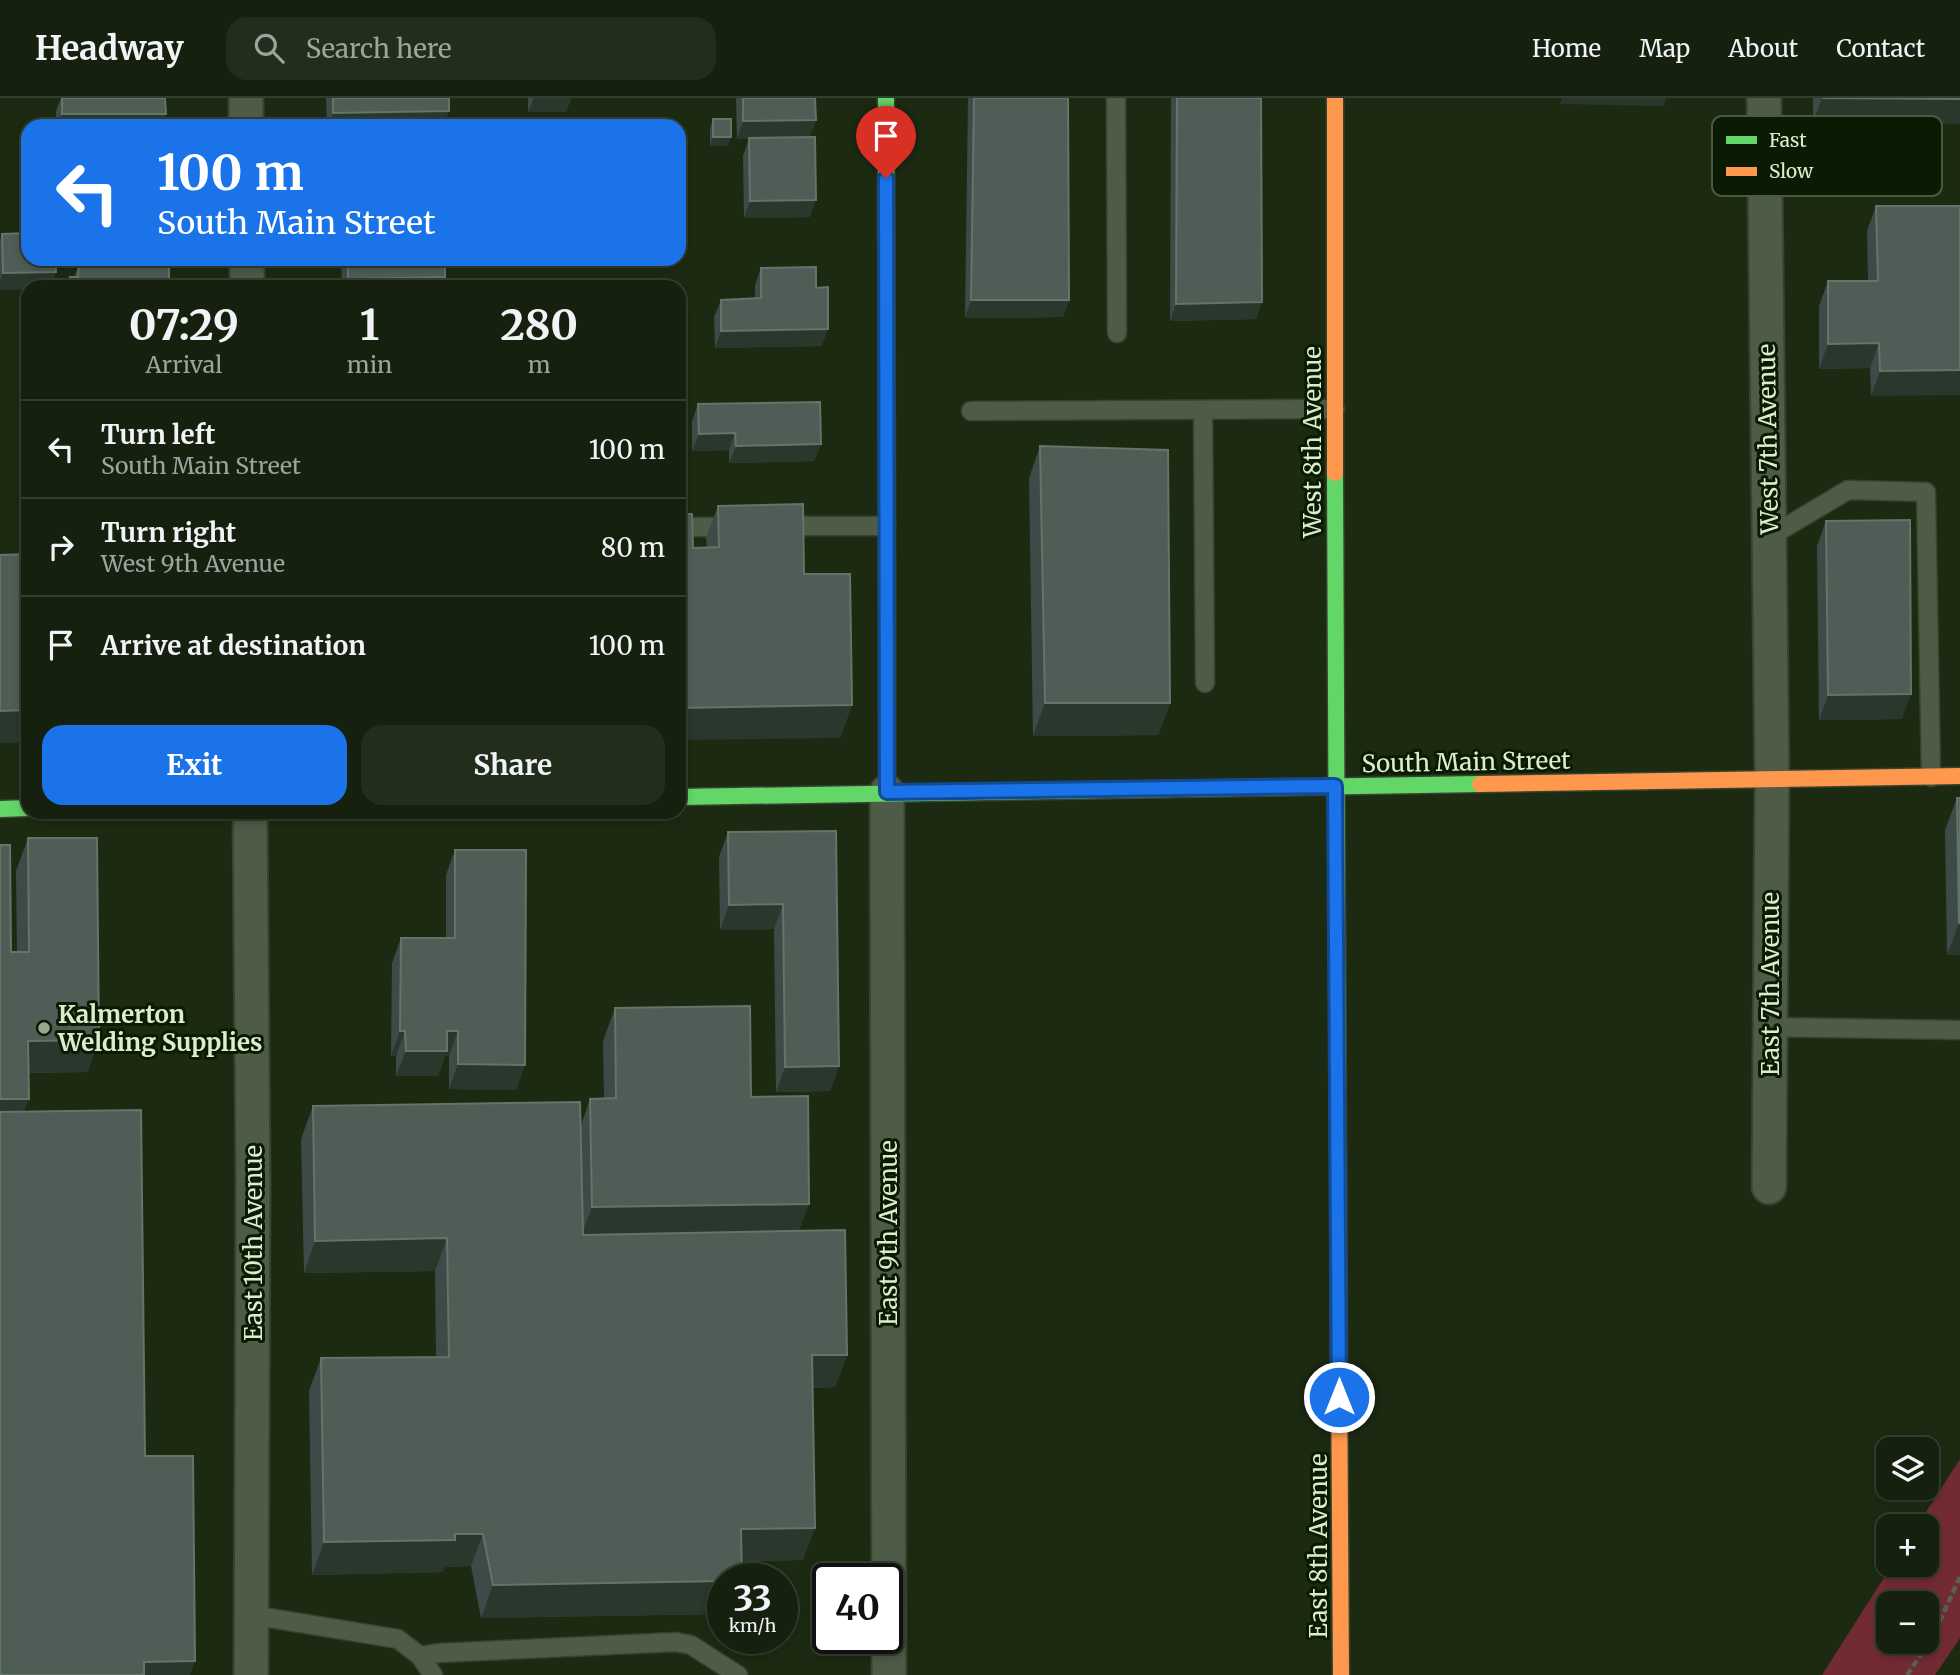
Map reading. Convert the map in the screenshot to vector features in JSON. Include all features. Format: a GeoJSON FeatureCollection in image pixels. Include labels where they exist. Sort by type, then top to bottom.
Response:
{"type":"FeatureCollection","features":[{"type":"Feature","properties":{"kind":"main road"},"geometry":{"type":"LineString","coordinates":[[886,98],[887,792]]}},
{"type":"Feature","properties":{"kind":"main road","name":"West 8th Avenue"},"geometry":{"type":"LineString","coordinates":[[1335,98],[1335,786]]}},
{"type":"Feature","properties":{"kind":"main road","name":"South Main Street"},"geometry":{"type":"LineString","coordinates":[[686,797],[1960,776]]}},
{"type":"Feature","properties":{"kind":"main road","name":"East 8th Avenue"},"geometry":{"type":"LineString","coordinates":[[1335,786],[1341,1675]]}},
{"type":"Feature","properties":{"kind":"main road"},"geometry":{"type":"LineString","coordinates":[[0,809],[21,808]]}},
{"type":"Feature","properties":{"kind":"street"},"geometry":{"type":"LineString","coordinates":[[246,98],[246,119]]}},
{"type":"Feature","properties":{"kind":"street","name":"West 7th Avenue"},"geometry":{"type":"LineString","coordinates":[[1764,98],[1764,116]]}},
{"type":"Feature","properties":{"kind":"street","name":"West 7th Avenue"},"geometry":{"type":"LineString","coordinates":[[1765,196],[1772,781]]}},
{"type":"Feature","properties":{"kind":"street","name":"East 7th Avenue"},"geometry":{"type":"LineString","coordinates":[[1769,1187],[1772,781]]}},
{"type":"Feature","properties":{"kind":"street","name":"East 9th Avenue"},"geometry":{"type":"LineString","coordinates":[[887,792],[889,1675]]}},
{"type":"Feature","properties":{"kind":"street","name":"East 10th Avenue"},"geometry":{"type":"LineString","coordinates":[[250,819],[253,1181],[251,1675]]}},
{"type":"Feature","properties":{"kind":"lane"},"geometry":{"type":"LineString","coordinates":[[1116,98],[1117,333]]}},
{"type":"Feature","properties":{"kind":"lane"},"geometry":{"type":"LineString","coordinates":[[971,411],[1335,409]]}},
{"type":"Feature","properties":{"kind":"lane"},"geometry":{"type":"LineString","coordinates":[[1203,411],[1205,683]]}},
{"type":"Feature","properties":{"kind":"lane"},"geometry":{"type":"LineString","coordinates":[[1769,537],[1848,490],[1926,492],[1931,777]]}},
{"type":"Feature","properties":{"kind":"lane"},"geometry":{"type":"LineString","coordinates":[[686,527],[886,526]]}},
{"type":"Feature","properties":{"kind":"lane"},"geometry":{"type":"LineString","coordinates":[[1770,1027],[1960,1030]]}},
{"type":"Feature","properties":{"kind":"lane"},"geometry":{"type":"LineString","coordinates":[[251,1615],[398,1639],[420,1656],[433,1675]]}},
{"type":"Feature","properties":{"kind":"lane"},"geometry":{"type":"LineString","coordinates":[[420,1656],[676,1642],[691,1646],[738,1675]]}},
{"type":"Feature","properties":{"kind":"path"},"geometry":{"type":"LineString","coordinates":[[1907,1675],[1932,1638],[1960,1577]]}},
{"type":"Feature","properties":{"kind":"shaded area"},"geometry":{"type":"Polygon","coordinates":[[[1960,1459],[1960,1638],[1935,1675],[1822,1675],[1884,1577],[1939,1577],[1939,1514],[1925,1514],[1934,1500],[1939,1500],[1939,1492],[1960,1459]]]}},
{"type":"Feature","properties":{"kind":"building"},"geometry":{"type":"Polygon","coordinates":[[[62,98],[165,98],[166,114],[62,114],[62,98]]]}},
{"type":"Feature","properties":{"kind":"building"},"geometry":{"type":"Polygon","coordinates":[[[333,98],[449,98],[449,111],[333,113],[333,98]]]}},
{"type":"Feature","properties":{"kind":"building"},"geometry":{"type":"Polygon","coordinates":[[[743,98],[815,98],[816,120],[743,121],[743,98]]]}},
{"type":"Feature","properties":{"kind":"building"},"geometry":{"type":"Polygon","coordinates":[[[974,98],[1068,98],[1069,300],[971,300],[974,98]]]}},
{"type":"Feature","properties":{"kind":"building"},"geometry":{"type":"Polygon","coordinates":[[[1177,98],[1261,98],[1262,302],[1176,304],[1177,98]]]}},
{"type":"Feature","properties":{"kind":"building"},"geometry":{"type":"Polygon","coordinates":[[[1822,98],[1960,98],[1960,99],[1822,98]]]}},
{"type":"Feature","properties":{"kind":"building"},"geometry":{"type":"Polygon","coordinates":[[[713,119],[731,119],[731,137],[713,137],[713,119]]]}},
{"type":"Feature","properties":{"kind":"building"},"geometry":{"type":"Polygon","coordinates":[[[815,137],[816,200],[750,201],[749,138],[815,137]]]}},
{"type":"Feature","properties":{"kind":"building"},"geometry":{"type":"Polygon","coordinates":[[[1876,206],[1960,206],[1960,370],[1880,371],[1879,343],[1828,344],[1828,281],[1878,281],[1876,206]]]}},
{"type":"Feature","properties":{"kind":"building"},"geometry":{"type":"Polygon","coordinates":[[[21,233],[21,266],[56,266],[56,272],[3,273],[2,234],[21,233]]]}},
{"type":"Feature","properties":{"kind":"building"},"geometry":{"type":"Polygon","coordinates":[[[79,266],[169,266],[169,280],[70,280],[70,277],[78,277],[79,266]]]}},
{"type":"Feature","properties":{"kind":"building"},"geometry":{"type":"Polygon","coordinates":[[[348,266],[445,266],[445,277],[348,279],[348,266]]]}},
{"type":"Feature","properties":{"kind":"building"},"geometry":{"type":"Polygon","coordinates":[[[816,267],[816,288],[828,287],[828,329],[721,331],[721,300],[761,298],[761,268],[816,267]]]}},
{"type":"Feature","properties":{"kind":"building"},"geometry":{"type":"Polygon","coordinates":[[[820,402],[821,444],[736,446],[735,433],[699,434],[698,404],[820,402]]]}},
{"type":"Feature","properties":{"kind":"building"},"geometry":{"type":"Polygon","coordinates":[[[1040,446],[1168,450],[1170,703],[1045,703],[1040,446]]]}},
{"type":"Feature","properties":{"kind":"building"},"geometry":{"type":"Polygon","coordinates":[[[803,504],[804,574],[850,574],[852,705],[686,708],[686,514],[692,514],[693,548],[719,547],[718,506],[803,504]]]}},
{"type":"Feature","properties":{"kind":"building"},"geometry":{"type":"Polygon","coordinates":[[[1910,520],[1911,694],[1828,695],[1826,521],[1910,520]]]}},
{"type":"Feature","properties":{"kind":"building"},"geometry":{"type":"Polygon","coordinates":[[[21,554],[21,710],[0,711],[0,555],[21,554]]]}},
{"type":"Feature","properties":{"kind":"building"},"geometry":{"type":"Polygon","coordinates":[[[1957,798],[1960,798],[1960,923],[1959,923],[1957,798]]]}},
{"type":"Feature","properties":{"kind":"building"},"geometry":{"type":"Polygon","coordinates":[[[836,831],[839,1066],[785,1067],[783,904],[729,905],[728,832],[836,831]]]}},
{"type":"Feature","properties":{"kind":"building","name":"Kalmerton Welding Supplies"},"geometry":{"type":"Polygon","coordinates":[[[28,838],[97,838],[99,1040],[28,1041],[29,1099],[0,1099],[0,845],[10,845],[11,952],[29,952],[28,838]]]}},
{"type":"Feature","properties":{"kind":"building"},"geometry":{"type":"Polygon","coordinates":[[[455,850],[526,850],[525,1065],[458,1064],[458,1031],[447,1031],[447,1051],[406,1051],[405,1031],[400,1031],[401,938],[455,938],[455,850]]]}},
{"type":"Feature","properties":{"kind":"building"},"geometry":{"type":"Polygon","coordinates":[[[750,1006],[751,1097],[808,1096],[809,1204],[592,1207],[590,1099],[616,1098],[615,1008],[750,1006]]]}},
{"type":"Feature","properties":{"kind":"building"},"geometry":{"type":"Polygon","coordinates":[[[580,1102],[583,1235],[845,1230],[847,1355],[812,1355],[815,1528],[741,1529],[742,1563],[707,1563],[707,1581],[493,1585],[483,1534],[455,1534],[455,1540],[324,1542],[321,1358],[449,1357],[447,1238],[315,1241],[313,1106],[580,1102]]]}},
{"type":"Feature","properties":{"kind":"building"},"geometry":{"type":"Polygon","coordinates":[[[141,1110],[145,1456],[193,1456],[195,1661],[144,1662],[144,1675],[0,1675],[0,1112],[141,1110]]]}},
{"type":"Feature","properties":{"kind":"traffic: fast"},"geometry":{"type":"LineString","coordinates":[[886,98],[887,564]]}},
{"type":"Feature","properties":{"kind":"traffic: fast"},"geometry":{"type":"LineString","coordinates":[[1335,473],[1339,1363]]}},
{"type":"Feature","properties":{"kind":"traffic: fast"},"geometry":{"type":"LineString","coordinates":[[686,797],[1480,784]]}},
{"type":"Feature","properties":{"kind":"traffic: fast"},"geometry":{"type":"LineString","coordinates":[[0,809],[21,808]]}},
{"type":"Feature","properties":{"kind":"traffic: slow"},"geometry":{"type":"LineString","coordinates":[[1335,98],[1335,473]]}},
{"type":"Feature","properties":{"kind":"traffic: slow"},"geometry":{"type":"LineString","coordinates":[[887,564],[887,792]]}},
{"type":"Feature","properties":{"kind":"traffic: slow"},"geometry":{"type":"LineString","coordinates":[[1480,784],[1960,776]]}},
{"type":"Feature","properties":{"kind":"traffic: slow"},"geometry":{"type":"LineString","coordinates":[[1339,1363],[1341,1675]]}},
{"type":"Feature","properties":{"kind":"place","name":"Kalmerton Welding Supplies"},"geometry":{"type":"Point","coordinates":[44,1028]}},
{"type":"Feature","properties":{"kind":"route"},"geometry":{"type":"LineString","coordinates":[[886,178],[887,792],[1335,786],[1339,1397]]}}]}
